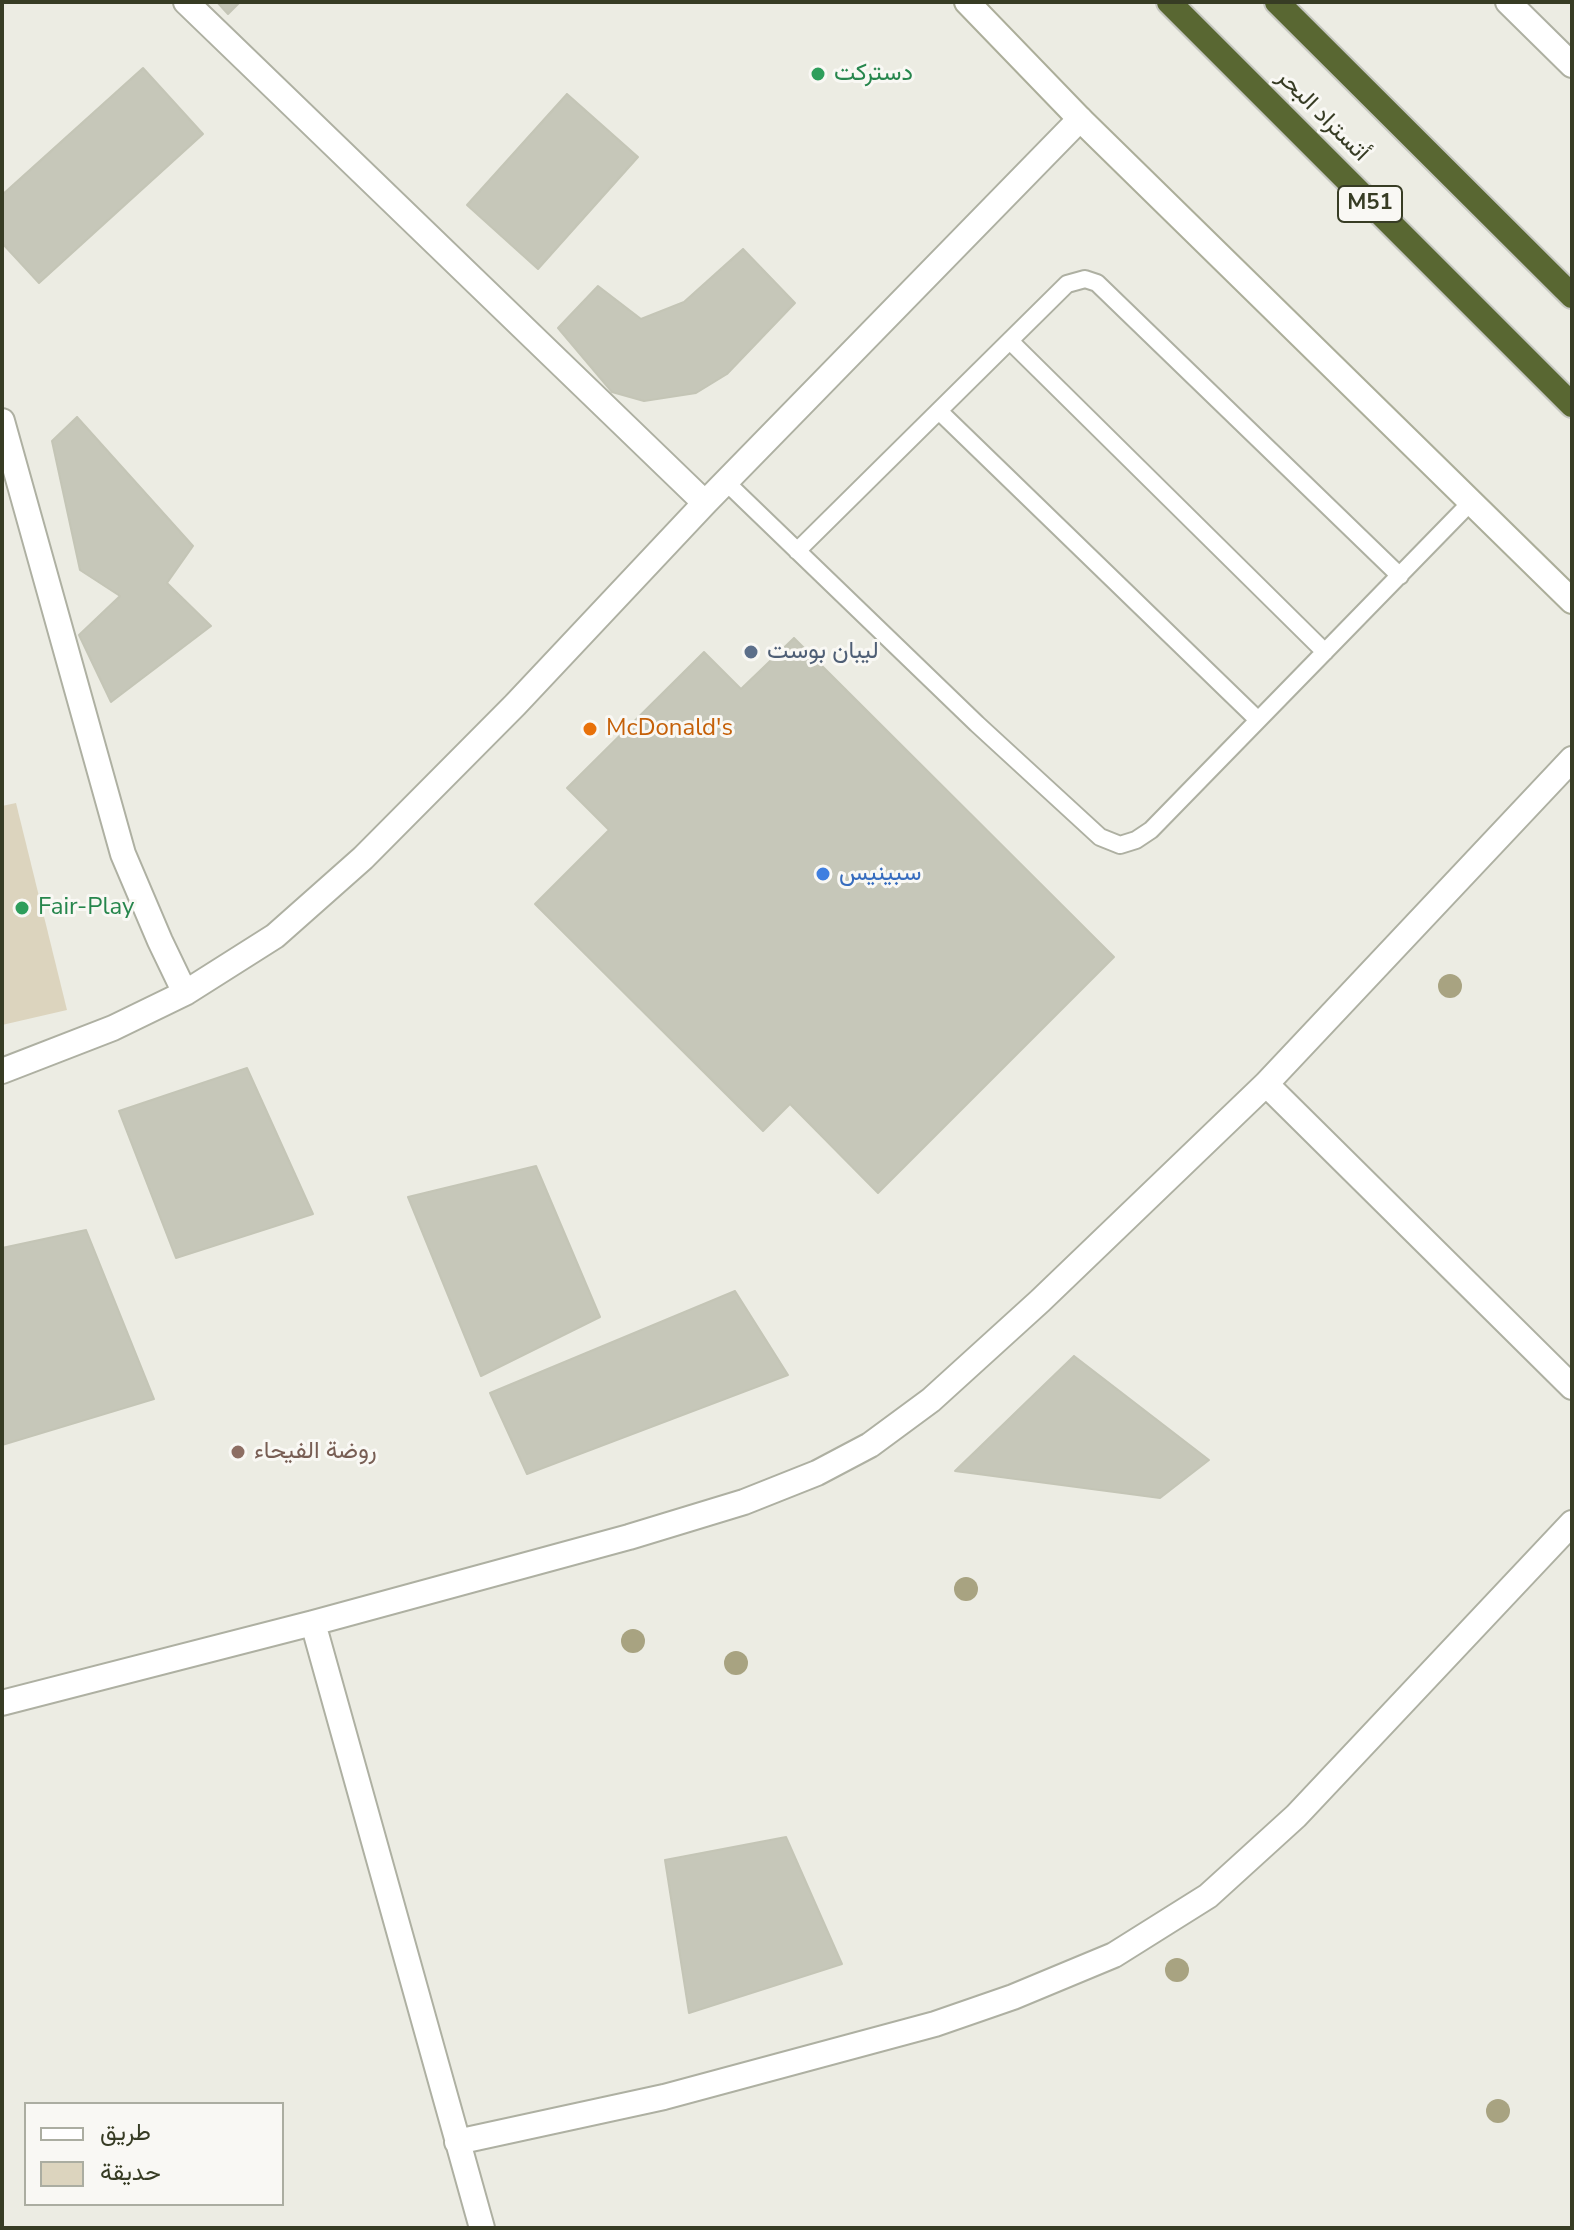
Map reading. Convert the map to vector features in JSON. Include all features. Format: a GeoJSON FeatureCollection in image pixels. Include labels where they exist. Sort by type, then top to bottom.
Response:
{"type":"FeatureCollection","features":[{"type":"Feature","properties":{"kind":"highway","name":"أتستراد البحر"},"geometry":{"type":"LineString","coordinates":[[1169,2],[1572,405]]}},
{"type":"Feature","properties":{"kind":"highway","name":"أتستراد البحر"},"geometry":{"type":"LineString","coordinates":[[1277,2],[1572,296]]}},
{"type":"Feature","properties":{"kind":"street"},"geometry":{"type":"LineString","coordinates":[[186,2],[705,503]]}},
{"type":"Feature","properties":{"kind":"street"},"geometry":{"type":"LineString","coordinates":[[967,2],[1080,119],[1572,601]]}},
{"type":"Feature","properties":{"kind":"street"},"geometry":{"type":"LineString","coordinates":[[1508,2],[1572,65]]}},
{"type":"Feature","properties":{"kind":"street"},"geometry":{"type":"LineString","coordinates":[[2,1071],[113,1028],[185,993],[275,936],[363,858],[515,705],[705,503],[1080,119]]}},
{"type":"Feature","properties":{"kind":"street"},"geometry":{"type":"LineString","coordinates":[[2,421],[123,854],[185,993]]}},
{"type":"Feature","properties":{"kind":"street"},"geometry":{"type":"LineString","coordinates":[[2,1703],[629,1537],[744,1502],[817,1473],[870,1445],[931,1400],[1040,1301],[1266,1084],[1572,759]]}},
{"type":"Feature","properties":{"kind":"street"},"geometry":{"type":"LineString","coordinates":[[1266,1084],[1572,1387]]}},
{"type":"Feature","properties":{"kind":"street"},"geometry":{"type":"LineString","coordinates":[[457,2142],[664,2097],[935,2024],[1013,1997],[1114,1955],[1208,1896],[1296,1816],[1572,1523]]}},
{"type":"Feature","properties":{"kind":"street"},"geometry":{"type":"LineString","coordinates":[[313,1623],[482,2228]]}},
{"type":"Feature","properties":{"kind":"lane"},"geometry":{"type":"LineString","coordinates":[[797,551],[1067,284],[1085,279],[1097,283],[1400,576]]}},
{"type":"Feature","properties":{"kind":"lane"},"geometry":{"type":"LineString","coordinates":[[1010,341],[1325,652]]}},
{"type":"Feature","properties":{"kind":"lane"},"geometry":{"type":"LineString","coordinates":[[939,411],[1258,720]]}},
{"type":"Feature","properties":{"kind":"lane"},"geometry":{"type":"LineString","coordinates":[[726,482],[977,724],[1100,837],[1120,845],[1136,840],[1151,830],[1471,502]]}},
{"type":"Feature","properties":{"kind":"green space","name":"Fair-Play"},"geometry":{"type":"Polygon","coordinates":[[[16,803],[67,1010],[2,1025],[2,806],[16,803]]]}},
{"type":"Feature","properties":{"kind":"building"},"geometry":{"type":"Polygon","coordinates":[[[217,2],[240,2],[228,14],[217,2]]]}},
{"type":"Feature","properties":{"kind":"building"},"geometry":{"type":"Polygon","coordinates":[[[143,68],[203,134],[39,283],[2,243],[2,195],[143,68]]]}},
{"type":"Feature","properties":{"kind":"building"},"geometry":{"type":"Polygon","coordinates":[[[567,94],[638,157],[538,269],[467,205],[567,94]]]}},
{"type":"Feature","properties":{"kind":"building"},"geometry":{"type":"Polygon","coordinates":[[[743,249],[795,303],[727,374],[696,393],[644,401],[612,392],[558,328],[598,286],[641,319],[684,302],[743,249]]]}},
{"type":"Feature","properties":{"kind":"building"},"geometry":{"type":"Polygon","coordinates":[[[77,417],[193,546],[167,583],[211,626],[111,702],[79,635],[120,596],[80,570],[52,441],[77,417]]]}},
{"type":"Feature","properties":{"kind":"building"},"geometry":{"type":"Polygon","coordinates":[[[794,638],[1114,957],[878,1193],[790,1104],[763,1131],[535,904],[609,830],[567,788],[704,652],[741,689],[794,638]]]}},
{"type":"Feature","properties":{"kind":"building"},"geometry":{"type":"Polygon","coordinates":[[[247,1068],[313,1214],[176,1258],[119,1111],[247,1068]]]}},
{"type":"Feature","properties":{"kind":"building"},"geometry":{"type":"Polygon","coordinates":[[[536,1166],[600,1317],[481,1376],[408,1197],[536,1166]]]}},
{"type":"Feature","properties":{"kind":"building"},"geometry":{"type":"Polygon","coordinates":[[[86,1230],[154,1399],[2,1445],[2,1248],[86,1230]]]}},
{"type":"Feature","properties":{"kind":"building"},"geometry":{"type":"Polygon","coordinates":[[[735,1291],[788,1375],[527,1474],[490,1393],[735,1291]]]}},
{"type":"Feature","properties":{"kind":"building"},"geometry":{"type":"Polygon","coordinates":[[[1074,1356],[1209,1460],[1160,1498],[955,1471],[1074,1356]]]}},
{"type":"Feature","properties":{"kind":"building"},"geometry":{"type":"Polygon","coordinates":[[[786,1837],[842,1964],[689,2013],[665,1860],[786,1837]]]}},
{"type":"Feature","properties":{"kind":"place","name":"دستركت"},"geometry":{"type":"Point","coordinates":[818,74]}},
{"type":"Feature","properties":{"kind":"place","name":"ليبان بوست"},"geometry":{"type":"Point","coordinates":[751,652]}},
{"type":"Feature","properties":{"kind":"place","name":"McDonald's"},"geometry":{"type":"Point","coordinates":[590,729]}},
{"type":"Feature","properties":{"kind":"place","name":"سبينيس"},"geometry":{"type":"Point","coordinates":[823,874]}},
{"type":"Feature","properties":{"kind":"place","name":"Fair-Play"},"geometry":{"type":"Point","coordinates":[22,908]}},
{"type":"Feature","properties":{"kind":"place","name":"روضة الفيحاء"},"geometry":{"type":"Point","coordinates":[238,1452]}}]}
